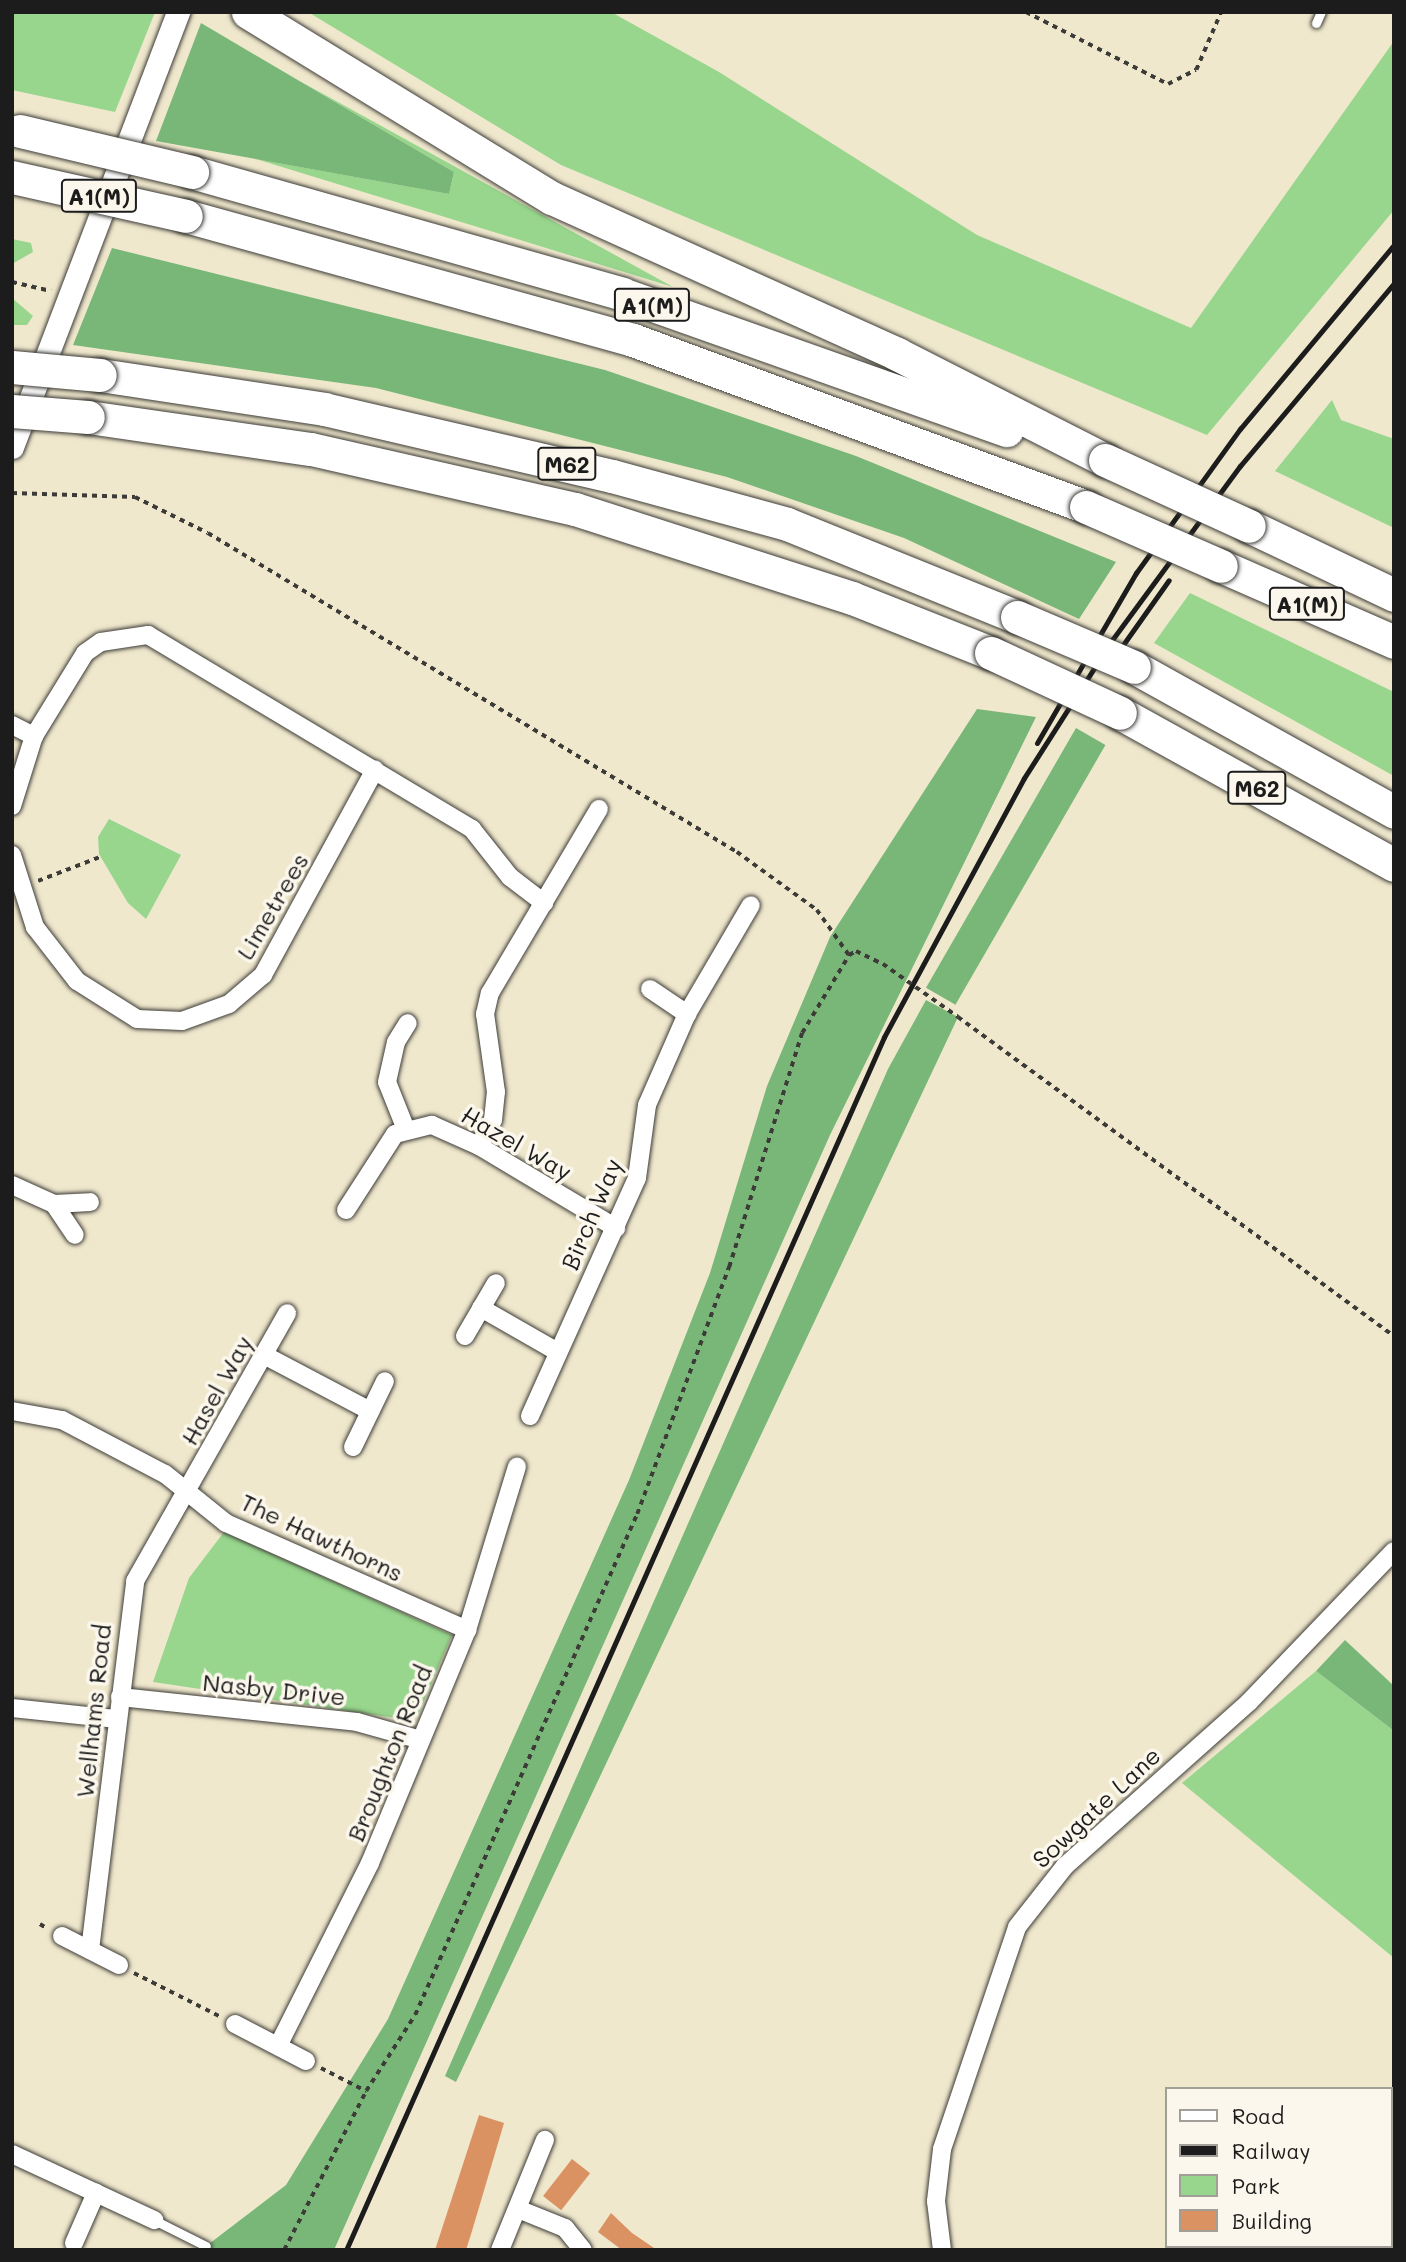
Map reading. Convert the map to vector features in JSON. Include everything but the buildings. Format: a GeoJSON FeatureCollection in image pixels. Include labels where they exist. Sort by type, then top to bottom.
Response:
{"type":"FeatureCollection","features":[{"type":"Feature","properties":{"kind":"highway"},"geometry":{"type":"LineString","coordinates":[[250,13],[552,198],[897,354],[1105,460]]}},
{"type":"Feature","properties":{"kind":"highway","name":"A1(M)"},"geometry":{"type":"LineString","coordinates":[[16,130],[192,172],[622,294],[1105,460],[1394,596]]}},
{"type":"Feature","properties":{"kind":"highway","name":"A1(M)"},"geometry":{"type":"LineString","coordinates":[[12,177],[186,216],[633,340],[1086,507],[1394,642]]}},
{"type":"Feature","properties":{"kind":"highway","name":"M62"},"geometry":{"type":"LineString","coordinates":[[12,367],[100,375],[338,412],[612,476],[787,524],[1134,667],[1394,812]]}},
{"type":"Feature","properties":{"kind":"highway","name":"M62"},"geometry":{"type":"LineString","coordinates":[[12,411],[88,417],[311,449],[575,509],[852,598],[991,653],[1120,713],[1394,865]]}},
{"type":"Feature","properties":{"kind":"street"},"geometry":{"type":"LineString","coordinates":[[12,447],[178,12]]}},
{"type":"Feature","properties":{"kind":"street"},"geometry":{"type":"LineString","coordinates":[[12,806],[34,736],[85,653],[101,642],[148,635],[455,818],[544,903]]}},
{"type":"Feature","properties":{"kind":"street"},"geometry":{"type":"LineString","coordinates":[[12,725],[34,736]]}},
{"type":"Feature","properties":{"kind":"street","name":"Limetrees"},"geometry":{"type":"LineString","coordinates":[[12,855],[19,888],[49,951],[98,998],[160,1023],[202,1016],[263,975],[375,770]]}},
{"type":"Feature","properties":{"kind":"street"},"geometry":{"type":"LineString","coordinates":[[479,1146],[493,1120],[496,1092],[485,1014],[490,993],[599,809]]}},
{"type":"Feature","properties":{"kind":"street","name":"Birch Way"},"geometry":{"type":"LineString","coordinates":[[530,1416],[556,1351],[616,1228],[637,1178],[648,1105],[687,1014],[751,905]]}},
{"type":"Feature","properties":{"kind":"street"},"geometry":{"type":"LineString","coordinates":[[650,989],[687,1014]]}},
{"type":"Feature","properties":{"kind":"street"},"geometry":{"type":"LineString","coordinates":[[346,1210],[405,1127],[387,1082],[396,1042],[408,1023]]}},
{"type":"Feature","properties":{"kind":"street","name":"Hazel Way"},"geometry":{"type":"LineString","coordinates":[[405,1127],[447,1128],[616,1228]]}},
{"type":"Feature","properties":{"kind":"street"},"geometry":{"type":"LineString","coordinates":[[12,1185],[54,1204],[90,1202]]}},
{"type":"Feature","properties":{"kind":"street"},"geometry":{"type":"LineString","coordinates":[[54,1204],[75,1235]]}},
{"type":"Feature","properties":{"kind":"street"},"geometry":{"type":"LineString","coordinates":[[464,1336],[496,1283]]}},
{"type":"Feature","properties":{"kind":"street"},"geometry":{"type":"LineString","coordinates":[[481,1308],[556,1351]]}},
{"type":"Feature","properties":{"kind":"street","name":"Hasel Way"},"geometry":{"type":"LineString","coordinates":[[188,1491],[287,1312]]}},
{"type":"Feature","properties":{"kind":"street"},"geometry":{"type":"LineString","coordinates":[[264,1355],[370,1411]]}},
{"type":"Feature","properties":{"kind":"street"},"geometry":{"type":"LineString","coordinates":[[353,1447],[385,1381]]}},
{"type":"Feature","properties":{"kind":"street","name":"The Hawthorns"},"geometry":{"type":"LineString","coordinates":[[12,1411],[62,1420],[188,1491],[226,1523],[467,1630]]}},
{"type":"Feature","properties":{"kind":"street","name":"Broughton Road"},"geometry":{"type":"LineString","coordinates":[[278,2046],[370,1863],[467,1630],[517,1466]]}},
{"type":"Feature","properties":{"kind":"street","name":"Wellhams Road"},"geometry":{"type":"LineString","coordinates":[[90,1950],[135,1581],[188,1491]]}},
{"type":"Feature","properties":{"kind":"street","name":"Sowgate Lane"},"geometry":{"type":"LineString","coordinates":[[942,2250],[936,2201],[942,2149],[1017,1927],[1065,1866],[1249,1702],[1394,1551]]}},
{"type":"Feature","properties":{"kind":"street","name":"Nasby Drive"},"geometry":{"type":"LineString","coordinates":[[120,1697],[357,1722],[421,1740]]}},
{"type":"Feature","properties":{"kind":"street"},"geometry":{"type":"LineString","coordinates":[[12,1708],[117,1719]]}},
{"type":"Feature","properties":{"kind":"street"},"geometry":{"type":"LineString","coordinates":[[62,1936],[119,1965]]}},
{"type":"Feature","properties":{"kind":"street"},"geometry":{"type":"LineString","coordinates":[[236,2024],[306,2061]]}},
{"type":"Feature","properties":{"kind":"street"},"geometry":{"type":"LineString","coordinates":[[500,2250],[545,2140]]}},
{"type":"Feature","properties":{"kind":"street"},"geometry":{"type":"LineString","coordinates":[[12,2154],[154,2220]]}},
{"type":"Feature","properties":{"kind":"street"},"geometry":{"type":"LineString","coordinates":[[74,2243],[96,2193]]}},
{"type":"Feature","properties":{"kind":"street"},"geometry":{"type":"LineString","coordinates":[[518,2209],[565,2228],[583,2250]]}},
{"type":"Feature","properties":{"kind":"lane"},"geometry":{"type":"LineString","coordinates":[[1317,23],[1321,12]]}},
{"type":"Feature","properties":{"kind":"lane"},"geometry":{"type":"LineString","coordinates":[[154,2220],[206,2246]]}},
{"type":"Feature","properties":{"kind":"path"},"geometry":{"type":"LineString","coordinates":[[1026,12],[1168,85],[1196,70],[1221,12]]}},
{"type":"Feature","properties":{"kind":"path"},"geometry":{"type":"LineString","coordinates":[[12,282],[70,294]]}},
{"type":"Feature","properties":{"kind":"path"},"geometry":{"type":"LineString","coordinates":[[12,493],[135,497],[208,533],[737,852],[817,910],[849,955]]}},
{"type":"Feature","properties":{"kind":"path"},"geometry":{"type":"LineString","coordinates":[[19,888],[100,857]]}},
{"type":"Feature","properties":{"kind":"path"},"geometry":{"type":"LineString","coordinates":[[284,2250],[366,2091],[415,2014],[638,1514],[729,1267],[790,1063],[849,955],[856,951],[883,964],[1394,1336]]}},
{"type":"Feature","properties":{"kind":"path"},"geometry":{"type":"LineString","coordinates":[[119,1965],[236,2024]]}},
{"type":"Feature","properties":{"kind":"path"},"geometry":{"type":"LineString","coordinates":[[306,2061],[366,2091]]}},
{"type":"Feature","properties":{"kind":"green space"},"geometry":{"type":"Polygon","coordinates":[[[12,12],[155,12],[115,112],[12,90],[12,12]]]}},
{"type":"Feature","properties":{"kind":"green space"},"geometry":{"type":"Polygon","coordinates":[[[308,12],[611,12],[719,72],[977,235],[1191,328],[1394,41],[1394,210],[1207,435],[561,165],[308,12]]]}},
{"type":"Feature","properties":{"kind":"green space"},"geometry":{"type":"Polygon","coordinates":[[[201,23],[454,172],[449,194],[156,141],[201,23]]]}},
{"type":"Feature","properties":{"kind":"green space"},"geometry":{"type":"Polygon","coordinates":[[[298,80],[673,287],[256,159],[449,194],[454,172],[298,80]]]}},
{"type":"Feature","properties":{"kind":"green space"},"geometry":{"type":"Polygon","coordinates":[[[12,239],[31,243],[33,252],[12,264],[12,239]]]}},
{"type":"Feature","properties":{"kind":"green space"},"geometry":{"type":"Polygon","coordinates":[[[112,248],[605,370],[856,456],[1116,562],[1079,619],[904,538],[727,477],[376,388],[73,345],[112,248]]]}},
{"type":"Feature","properties":{"kind":"green space"},"geometry":{"type":"Polygon","coordinates":[[[12,298],[33,316],[27,325],[12,325],[12,298]]]}},
{"type":"Feature","properties":{"kind":"green space"},"geometry":{"type":"Polygon","coordinates":[[[1332,400],[1341,420],[1394,439],[1394,528],[1275,471],[1332,400]]]}},
{"type":"Feature","properties":{"kind":"green space"},"geometry":{"type":"Polygon","coordinates":[[[1190,593],[1394,692],[1394,776],[1154,643],[1190,593]]]}},
{"type":"Feature","properties":{"kind":"green space"},"geometry":{"type":"Polygon","coordinates":[[[977,709],[1036,717],[830,1135],[334,2250],[201,2250],[286,2185],[388,2019],[629,1480],[710,1273],[767,1086],[830,937],[977,709]]]}},
{"type":"Feature","properties":{"kind":"green space"},"geometry":{"type":"Polygon","coordinates":[[[1076,728],[1105,745],[955,1005],[926,988],[1076,728]]]}},
{"type":"Feature","properties":{"kind":"green space"},"geometry":{"type":"Polygon","coordinates":[[[109,819],[181,855],[146,919],[128,903],[99,854],[98,837],[109,819]]]}},
{"type":"Feature","properties":{"kind":"green space"},"geometry":{"type":"Polygon","coordinates":[[[926,1000],[958,1017],[456,2082],[445,2076],[888,1069],[926,1000]]]}},
{"type":"Feature","properties":{"kind":"green space"},"geometry":{"type":"Polygon","coordinates":[[[224,1532],[452,1635],[418,1715],[409,1720],[153,1682],[189,1578],[224,1532]]]}},
{"type":"Feature","properties":{"kind":"green space"},"geometry":{"type":"Polygon","coordinates":[[[1345,1640],[1394,1686],[1394,1731],[1316,1671],[1345,1640]]]}},
{"type":"Feature","properties":{"kind":"green space"},"geometry":{"type":"Polygon","coordinates":[[[1316,1671],[1394,1731],[1394,1958],[1182,1783],[1316,1671]]]}},
{"type":"Feature","properties":{"kind":"railway"},"geometry":{"type":"LineString","coordinates":[[1037,743],[1136,573],[1240,429],[1394,245]]}},
{"type":"Feature","properties":{"kind":"railway"},"geometry":{"type":"LineString","coordinates":[[346,2250],[884,1037],[1024,778],[1112,640],[1240,466],[1394,283]]}},
{"type":"Feature","properties":{"kind":"railway"},"geometry":{"type":"LineString","coordinates":[[1108,666],[1169,580]]}}]}
